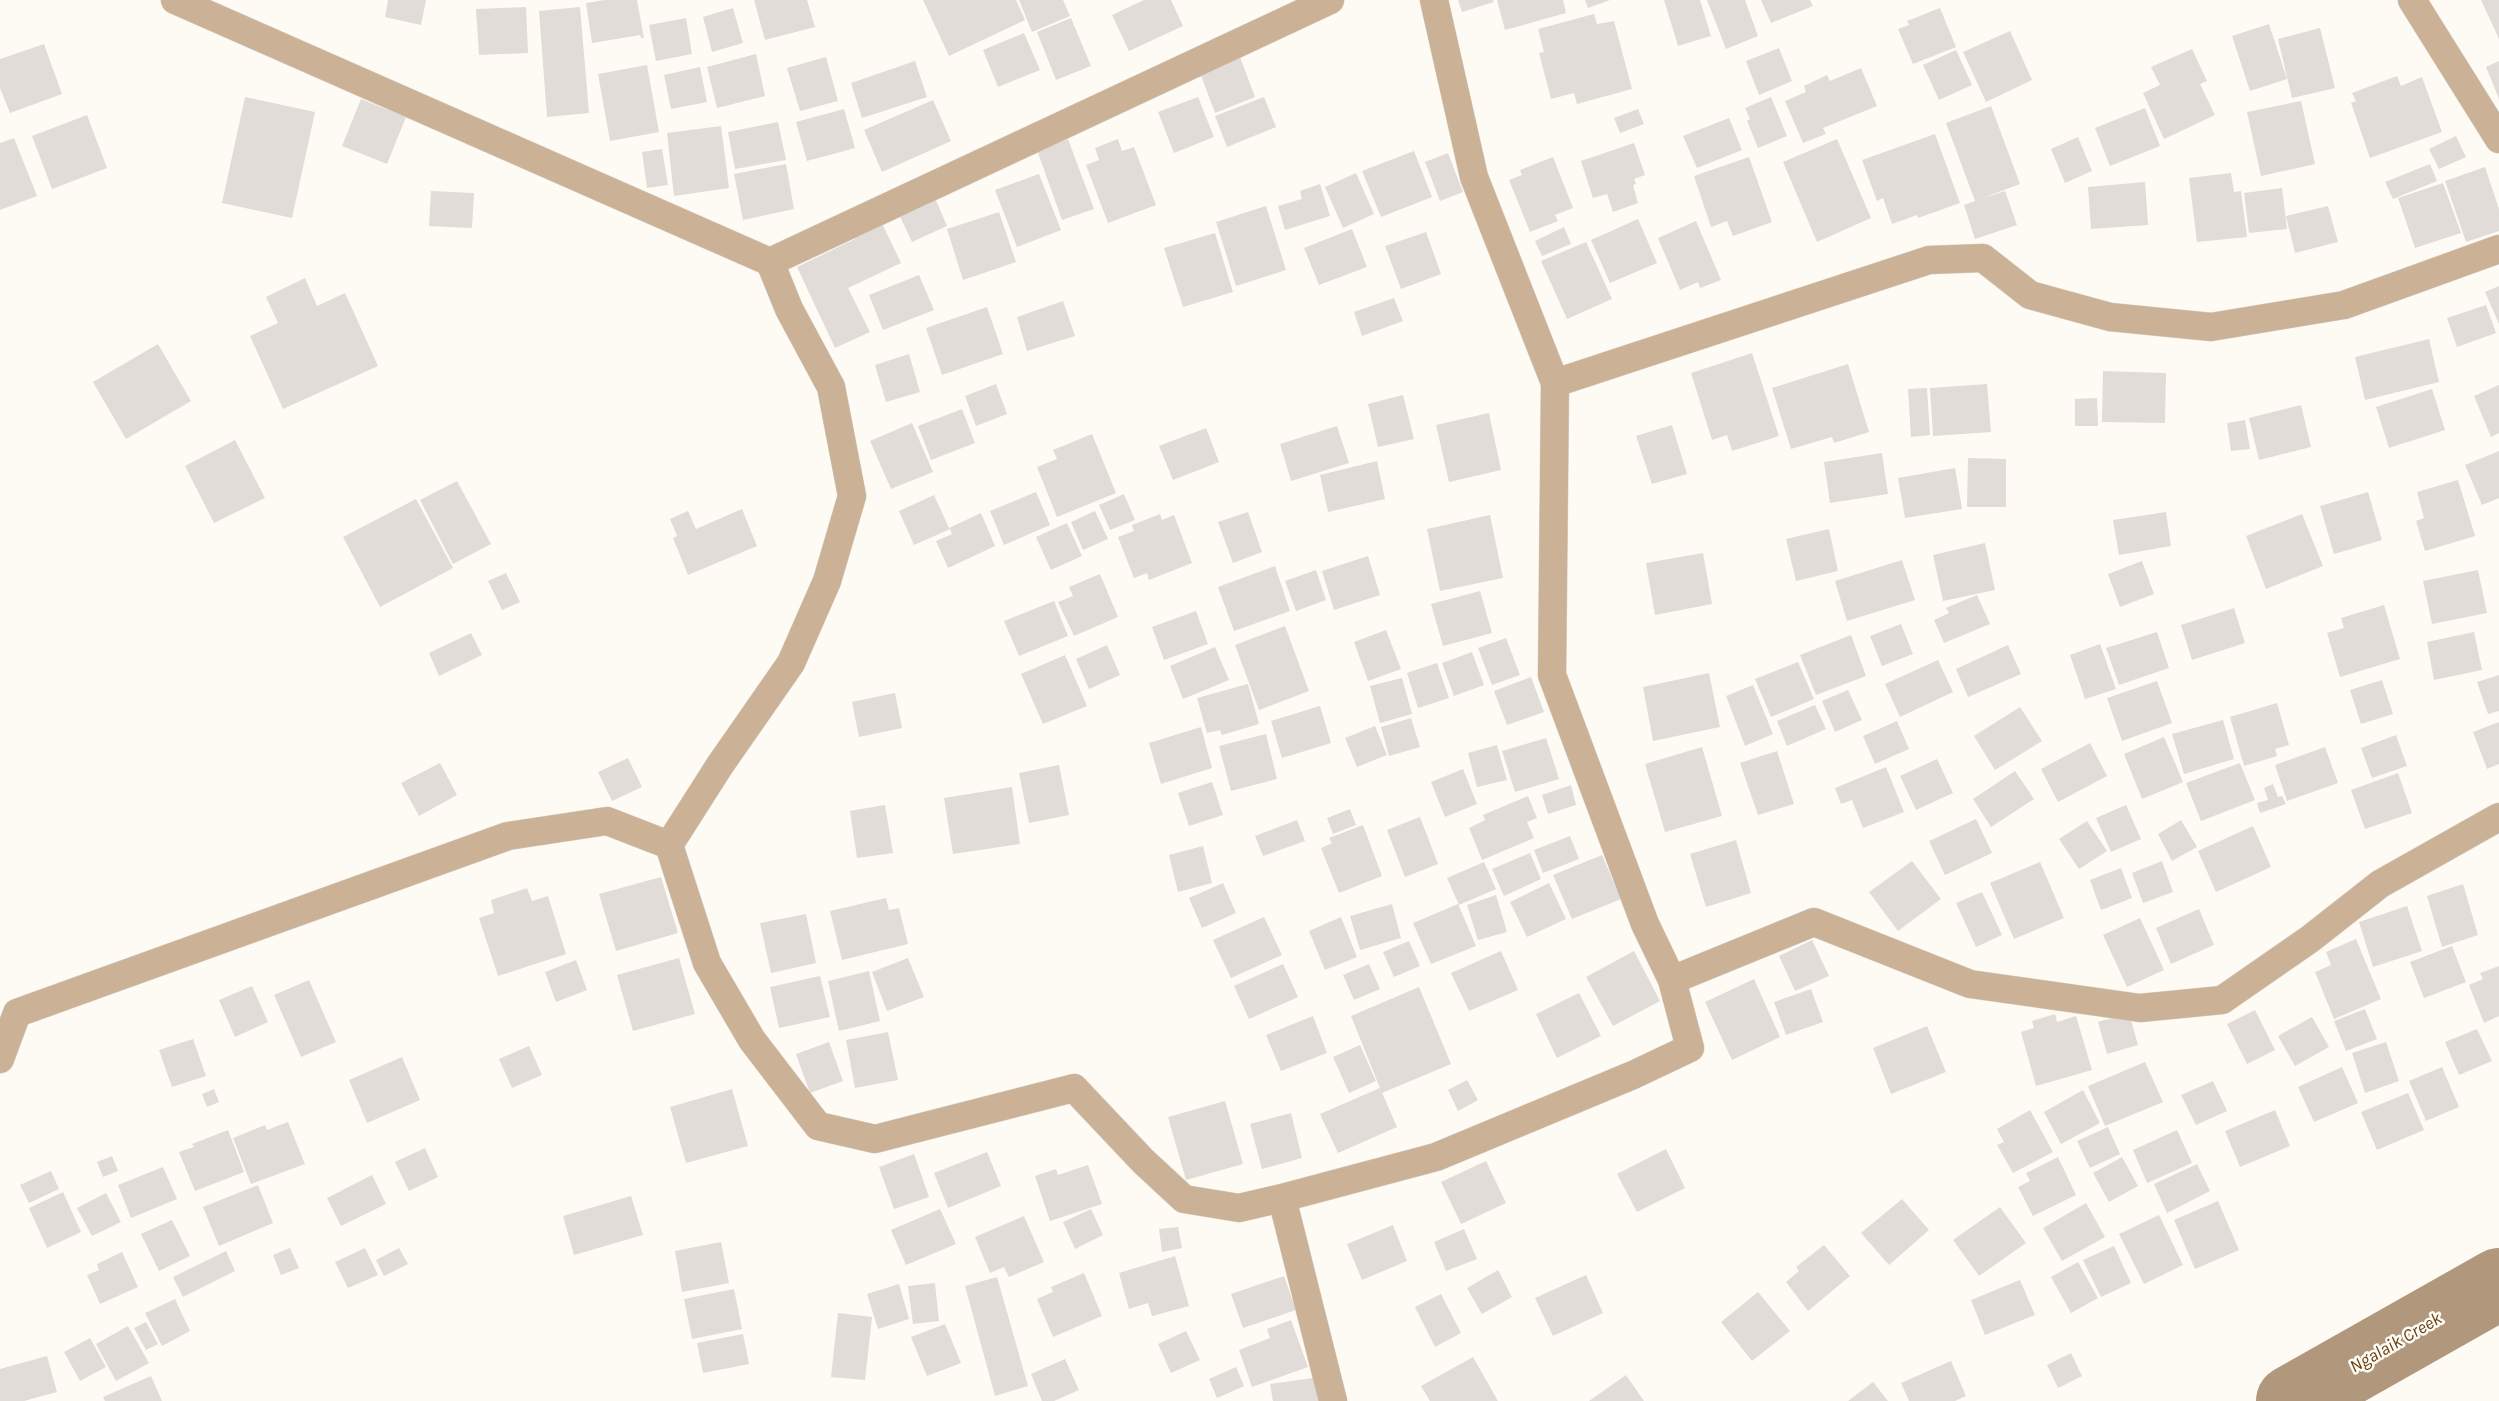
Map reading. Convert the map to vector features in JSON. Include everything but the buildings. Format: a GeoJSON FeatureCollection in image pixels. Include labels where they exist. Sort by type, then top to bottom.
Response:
{"type":"FeatureCollection","features":[{"type":"Feature","properties":{"kind":"street"},"geometry":{"type":"LineString","coordinates":[[177,0],[770,262],[789,309],[831,387],[852,496],[826,581],[791,663],[720,766],[669,845]]}},
{"type":"Feature","properties":{"kind":"street"},"geometry":{"type":"LineString","coordinates":[[770,262],[1330,0]]}},
{"type":"Feature","properties":{"kind":"street"},"geometry":{"type":"LineString","coordinates":[[669,845],[707,963],[752,1040],[818,1126],[875,1139],[1074,1088],[1143,1161],[1184,1199],[1239,1208],[1436,1157],[1633,1075],[1690,1048],[1672,980],[1645,924],[1552,675],[1555,383],[1474,177],[1434,0]]}},
{"type":"Feature","properties":{"kind":"street"},"geometry":{"type":"LineString","coordinates":[[2412,0],[2499,139]]}},
{"type":"Feature","properties":{"kind":"street"},"geometry":{"type":"LineString","coordinates":[[1555,383],[1929,260],[1983,258],[2030,295],[2110,317],[2210,327],[2344,305],[2499,249]]}},
{"type":"Feature","properties":{"kind":"street"},"geometry":{"type":"LineString","coordinates":[[1672,980],[1814,922],[1970,984],[2140,1008],[2222,1000],[2310,939],[2380,884],[2499,816]]}},
{"type":"Feature","properties":{"kind":"street"},"geometry":{"type":"LineString","coordinates":[[0,1059],[17,1013],[508,836],[607,822],[669,845]]}},
{"type":"Feature","properties":{"kind":"street"},"geometry":{"type":"LineString","coordinates":[[1282,1198],[1333,1401]]}},
{"type":"Feature","properties":{"kind":"waterway","name":"Ngalaik Creek"},"geometry":{"type":"LineString","coordinates":[[2292,1401],[2499,1284]]}}]}
